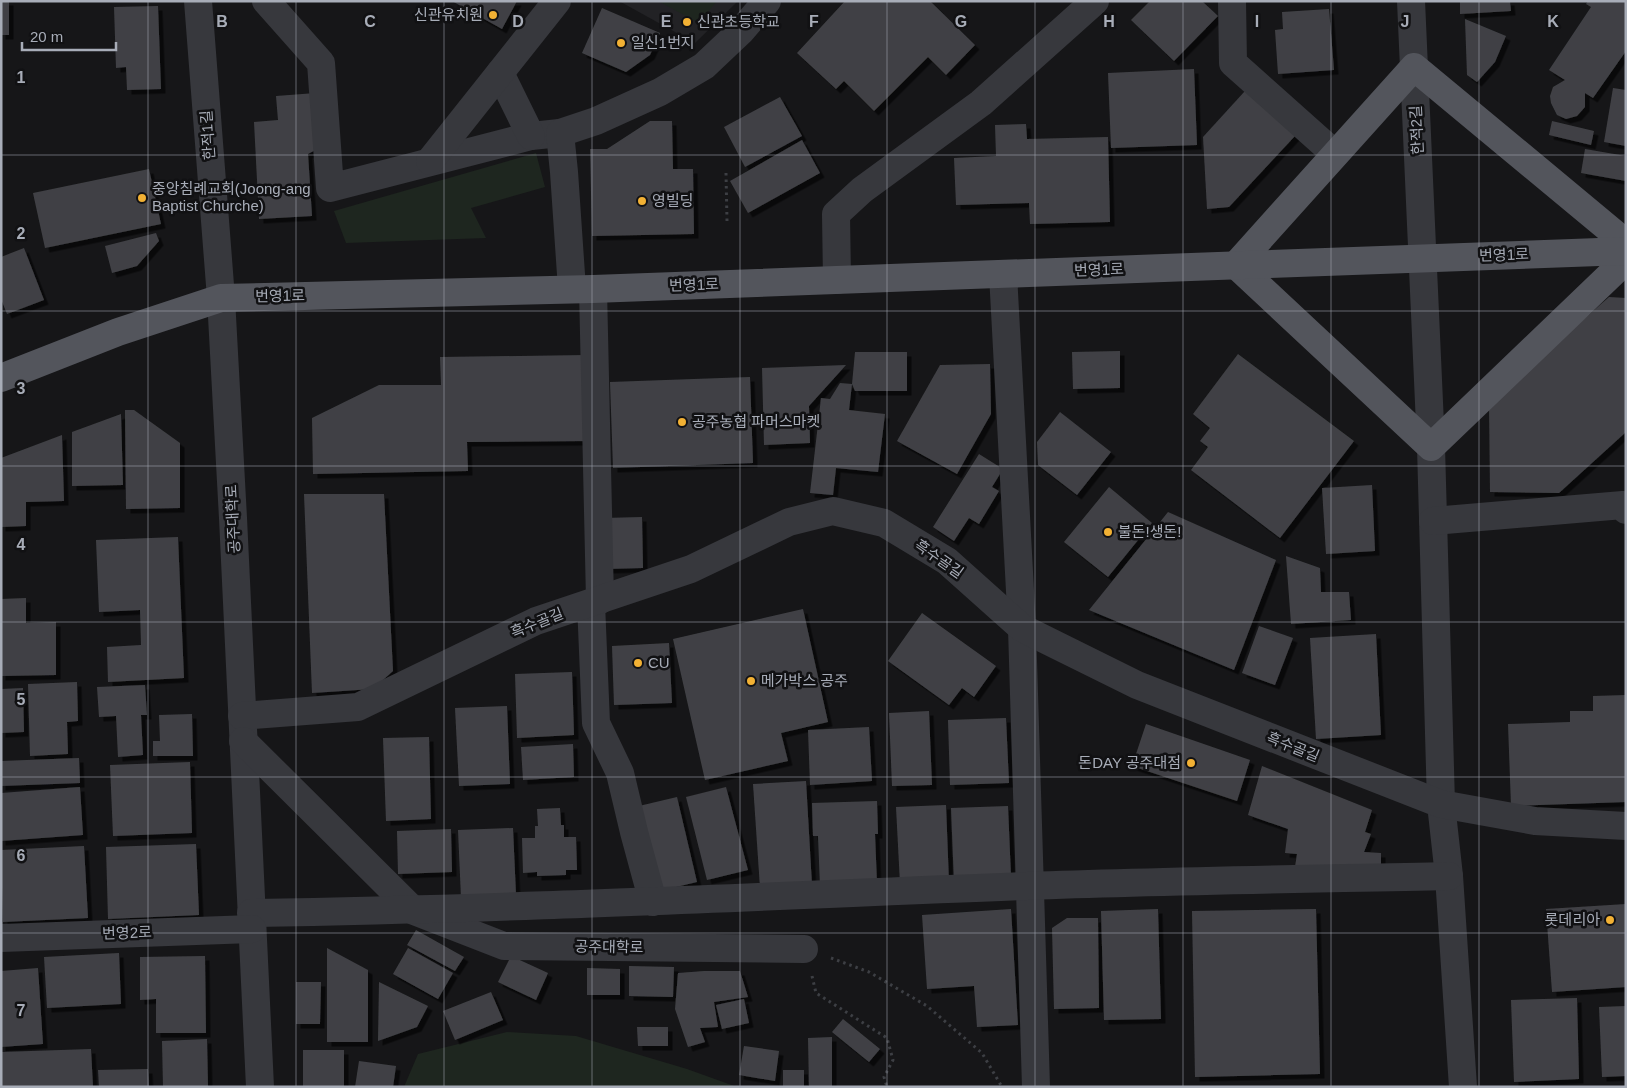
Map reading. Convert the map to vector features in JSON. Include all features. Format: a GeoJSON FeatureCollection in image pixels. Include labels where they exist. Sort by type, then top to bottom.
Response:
{"type":"FeatureCollection","features":[{"type":"Feature","properties":{"kind":"main road"},"geometry":{"type":"LineString","coordinates":[[1626,243],[1414,67],[1236,265],[1431,447],[1626,260]]}},
{"type":"Feature","properties":{"kind":"main road","name":"번영1로"},"geometry":{"type":"LineString","coordinates":[[1,378],[118,332],[221,298],[583,289],[1626,251]]}},
{"type":"Feature","properties":{"kind":"street","name":"한적1길"},"geometry":{"type":"LineString","coordinates":[[198,1],[221,298]]}},
{"type":"Feature","properties":{"kind":"street"},"geometry":{"type":"LineString","coordinates":[[266,1],[321,63],[330,188],[530,136],[560,133],[596,121],[660,92],[704,66],[741,31],[767,1]]}},
{"type":"Feature","properties":{"kind":"street"},"geometry":{"type":"LineString","coordinates":[[430,161],[557,1]]}},
{"type":"Feature","properties":{"kind":"street"},"geometry":{"type":"LineString","coordinates":[[837,280],[836,214],[862,190],[981,103],[1095,1]]}},
{"type":"Feature","properties":{"kind":"street"},"geometry":{"type":"LineString","coordinates":[[1232,1],[1233,63],[1335,154]]}},
{"type":"Feature","properties":{"kind":"street","name":"한적2길"},"geometry":{"type":"LineString","coordinates":[[1411,1],[1431,447],[1441,804],[1463,1087]]}},
{"type":"Feature","properties":{"kind":"street"},"geometry":{"type":"LineString","coordinates":[[500,72],[530,136]]}},
{"type":"Feature","properties":{"kind":"street"},"geometry":{"type":"LineString","coordinates":[[560,133],[564,172],[583,289],[596,601],[596,724],[620,773],[653,902]]}},
{"type":"Feature","properties":{"kind":"street"},"geometry":{"type":"LineString","coordinates":[[1004,274],[1022,628],[1036,1087]]}},
{"type":"Feature","properties":{"kind":"street","name":"공주대학로"},"geometry":{"type":"LineString","coordinates":[[221,298],[234,528],[260,1087]]}},
{"type":"Feature","properties":{"kind":"street"},"geometry":{"type":"LineString","coordinates":[[1433,521],[1625,506]]}},
{"type":"Feature","properties":{"kind":"street","name":"흑수골길"},"geometry":{"type":"LineString","coordinates":[[242,729],[358,707],[536,621],[691,569],[789,522],[833,511],[884,523],[947,561],[1022,628],[1137,685],[1441,804],[1535,821],[1626,826]]}},
{"type":"Feature","properties":{"kind":"street","name":"공주대학로"},"geometry":{"type":"LineString","coordinates":[[242,729],[414,911],[504,946],[804,949]]}},
{"type":"Feature","properties":{"kind":"street","name":"번영2로"},"geometry":{"type":"LineString","coordinates":[[1,938],[414,911],[1031,886],[1448,876]]}},
{"type":"Feature","properties":{"kind":"path"},"geometry":{"type":"LineString","coordinates":[[726,173],[727,221]]}},
{"type":"Feature","properties":{"kind":"path"},"geometry":{"type":"LineString","coordinates":[[804,949],[816,993],[887,1038],[893,1060],[884,1077],[887,1087]]}},
{"type":"Feature","properties":{"kind":"path"},"geometry":{"type":"LineString","coordinates":[[804,949],[869,972],[927,1006],[982,1053],[1002,1087]]}},
{"type":"Feature","properties":{"kind":"shaded area","name":"신관초등학교"},"geometry":{"type":"Polygon","coordinates":[[[619,1],[738,1],[695,43],[619,1]]]}},
{"type":"Feature","properties":{"kind":"shaded area"},"geometry":{"type":"Polygon","coordinates":[[[658,1],[717,1],[699,23],[658,1]]]}},
{"type":"Feature","properties":{"kind":"shaded area"},"geometry":{"type":"Polygon","coordinates":[[[536,153],[545,187],[471,208],[486,238],[346,243],[334,211],[536,153]]]}},
{"type":"Feature","properties":{"kind":"shaded area"},"geometry":{"type":"Polygon","coordinates":[[[507,1032],[576,1036],[687,1069],[737,1087],[404,1087],[418,1054],[507,1032]]]}},
{"type":"Feature","properties":{"kind":"building"},"geometry":{"type":"Polygon","coordinates":[[[1,1],[9,1],[9,35],[1,35],[1,1]]]}},
{"type":"Feature","properties":{"kind":"building","name":"신관유치원"},"geometry":{"type":"Polygon","coordinates":[[[452,1],[517,1],[502,29],[452,1]]]}},
{"type":"Feature","properties":{"kind":"building"},"geometry":{"type":"Polygon","coordinates":[[[845,1],[930,1],[975,45],[946,75],[928,57],[874,111],[844,81],[836,89],[797,53],[845,1]]]}},
{"type":"Feature","properties":{"kind":"building"},"geometry":{"type":"Polygon","coordinates":[[[1150,1],[1202,1],[1218,16],[1174,61],[1131,20],[1150,1]]]}},
{"type":"Feature","properties":{"kind":"building"},"geometry":{"type":"Polygon","coordinates":[[[1460,1],[1510,1],[1511,11],[1460,14],[1460,1]]]}},
{"type":"Feature","properties":{"kind":"building"},"geometry":{"type":"Polygon","coordinates":[[[1588,1],[1626,1],[1626,51],[1593,98],[1585,93],[1585,107],[1577,116],[1566,119],[1557,115],[1550,96],[1553,87],[1565,80],[1549,70],[1591,7],[1586,4],[1588,1]]]}},
{"type":"Feature","properties":{"kind":"building"},"geometry":{"type":"Polygon","coordinates":[[[158,6],[161,89],[127,90],[126,67],[116,68],[114,7],[158,6]]]}},
{"type":"Feature","properties":{"kind":"building","name":"일신1번지"},"geometry":{"type":"Polygon","coordinates":[[[602,8],[660,33],[650,55],[626,72],[582,53],[602,8]]]}},
{"type":"Feature","properties":{"kind":"building"},"geometry":{"type":"Polygon","coordinates":[[[1329,9],[1334,70],[1278,74],[1275,30],[1283,29],[1282,12],[1329,9]]]}},
{"type":"Feature","properties":{"kind":"building"},"geometry":{"type":"Polygon","coordinates":[[[1465,19],[1506,36],[1495,62],[1477,82],[1467,75],[1465,19]]]}},
{"type":"Feature","properties":{"kind":"building"},"geometry":{"type":"Polygon","coordinates":[[[1194,69],[1197,145],[1111,148],[1108,73],[1194,69]]]}},
{"type":"Feature","properties":{"kind":"building"},"geometry":{"type":"Polygon","coordinates":[[[1613,88],[1626,90],[1626,146],[1604,142],[1613,88]]]}},
{"type":"Feature","properties":{"kind":"building"},"geometry":{"type":"Polygon","coordinates":[[[1245,91],[1295,136],[1229,207],[1207,209],[1203,137],[1245,91]]]}},
{"type":"Feature","properties":{"kind":"building"},"geometry":{"type":"Polygon","coordinates":[[[316,93],[319,148],[308,154],[312,216],[259,219],[254,122],[278,120],[276,96],[316,93]]]}},
{"type":"Feature","properties":{"kind":"building"},"geometry":{"type":"Polygon","coordinates":[[[780,97],[802,136],[745,167],[724,127],[780,97]]]}},
{"type":"Feature","properties":{"kind":"building","name":"영빌딩"},"geometry":{"type":"Polygon","coordinates":[[[650,121],[672,121],[673,169],[693,169],[694,234],[592,236],[590,149],[607,149],[650,121]]]}},
{"type":"Feature","properties":{"kind":"building"},"geometry":{"type":"Polygon","coordinates":[[[1552,121],[1594,131],[1591,145],[1549,135],[1552,121]]]}},
{"type":"Feature","properties":{"kind":"building"},"geometry":{"type":"Polygon","coordinates":[[[1026,124],[1027,139],[1108,137],[1110,222],[1030,224],[1029,203],[956,205],[954,158],[996,156],[995,125],[1026,124]]]}},
{"type":"Feature","properties":{"kind":"building"},"geometry":{"type":"Polygon","coordinates":[[[802,140],[820,173],[748,213],[730,181],[802,140]]]}},
{"type":"Feature","properties":{"kind":"building"},"geometry":{"type":"Polygon","coordinates":[[[1585,149],[1626,156],[1626,181],[1581,173],[1585,149]]]}},
{"type":"Feature","properties":{"kind":"building"},"geometry":{"type":"Polygon","coordinates":[[[149,169],[161,224],[45,248],[33,193],[149,169]]]}},
{"type":"Feature","properties":{"kind":"building"},"geometry":{"type":"Polygon","coordinates":[[[156,233],[159,241],[137,266],[112,273],[105,246],[156,233]]]}},
{"type":"Feature","properties":{"kind":"building"},"geometry":{"type":"Polygon","coordinates":[[[24,248],[44,300],[7,314],[1,299],[1,257],[24,248]]]}},
{"type":"Feature","properties":{"kind":"building"},"geometry":{"type":"Polygon","coordinates":[[[1609,297],[1626,298],[1626,432],[1559,493],[1490,492],[1489,403],[1609,297]]]}},
{"type":"Feature","properties":{"kind":"building"},"geometry":{"type":"Polygon","coordinates":[[[1120,351],[1120,388],[1073,389],[1072,352],[1120,351]]]}},
{"type":"Feature","properties":{"kind":"building"},"geometry":{"type":"Polygon","coordinates":[[[855,352],[907,352],[907,391],[855,391],[852,384],[855,352]]]}},
{"type":"Feature","properties":{"kind":"building"},"geometry":{"type":"Polygon","coordinates":[[[1238,354],[1354,441],[1280,538],[1191,470],[1208,447],[1200,441],[1210,428],[1193,414],[1238,354]]]}},
{"type":"Feature","properties":{"kind":"building"},"geometry":{"type":"Polygon","coordinates":[[[587,355],[588,441],[467,442],[468,471],[313,474],[312,418],[379,385],[441,385],[440,357],[587,355]]]}},
{"type":"Feature","properties":{"kind":"building"},"geometry":{"type":"Polygon","coordinates":[[[990,364],[991,414],[957,474],[897,441],[940,365],[990,364]]]}},
{"type":"Feature","properties":{"kind":"building"},"geometry":{"type":"Polygon","coordinates":[[[846,365],[809,406],[810,443],[764,445],[762,368],[846,365]]]}},
{"type":"Feature","properties":{"kind":"building","name":"공주농협 파머스마켓"},"geometry":{"type":"Polygon","coordinates":[[[750,377],[753,463],[613,468],[610,382],[750,377]]]}},
{"type":"Feature","properties":{"kind":"building"},"geometry":{"type":"Polygon","coordinates":[[[840,383],[852,384],[849,410],[885,414],[878,472],[836,468],[833,495],[810,493],[821,398],[830,399],[840,383]]]}},
{"type":"Feature","properties":{"kind":"building"},"geometry":{"type":"Polygon","coordinates":[[[125,410],[134,410],[180,443],[180,508],[126,509],[125,410]]]}},
{"type":"Feature","properties":{"kind":"building"},"geometry":{"type":"Polygon","coordinates":[[[1060,412],[1111,452],[1077,495],[1038,465],[1037,442],[1060,412]]]}},
{"type":"Feature","properties":{"kind":"building"},"geometry":{"type":"Polygon","coordinates":[[[121,414],[123,485],[72,486],[72,432],[121,414]]]}},
{"type":"Feature","properties":{"kind":"building"},"geometry":{"type":"Polygon","coordinates":[[[62,435],[64,501],[26,502],[26,526],[1,527],[1,458],[62,435]]]}},
{"type":"Feature","properties":{"kind":"building"},"geometry":{"type":"Polygon","coordinates":[[[979,454],[1003,469],[992,487],[999,491],[979,524],[969,518],[954,541],[933,527],[979,454]]]}},
{"type":"Feature","properties":{"kind":"building"},"geometry":{"type":"Polygon","coordinates":[[[1372,485],[1375,551],[1326,554],[1322,488],[1372,485]]]}},
{"type":"Feature","properties":{"kind":"building","name":"불돈!생돈!"},"geometry":{"type":"Polygon","coordinates":[[[1109,487],[1152,523],[1108,577],[1064,542],[1109,487]]]}},
{"type":"Feature","properties":{"kind":"building"},"geometry":{"type":"Polygon","coordinates":[[[304,494],[384,494],[393,671],[373,689],[312,693],[304,494]]]}},
{"type":"Feature","properties":{"kind":"building"},"geometry":{"type":"Polygon","coordinates":[[[1168,512],[1276,560],[1234,670],[1089,610],[1168,512]]]}},
{"type":"Feature","properties":{"kind":"building"},"geometry":{"type":"Polygon","coordinates":[[[642,517],[643,568],[605,569],[604,518],[642,517]]]}},
{"type":"Feature","properties":{"kind":"building"},"geometry":{"type":"Polygon","coordinates":[[[178,537],[184,678],[108,682],[107,647],[141,645],[140,610],[99,612],[96,540],[178,537]]]}},
{"type":"Feature","properties":{"kind":"building"},"geometry":{"type":"Polygon","coordinates":[[[1286,556],[1320,568],[1321,592],[1349,592],[1351,620],[1291,624],[1286,556]]]}},
{"type":"Feature","properties":{"kind":"building"},"geometry":{"type":"Polygon","coordinates":[[[26,598],[26,623],[56,622],[56,675],[1,676],[1,599],[26,598]]]}},
{"type":"Feature","properties":{"kind":"building","name":"메가박스 공주"},"geometry":{"type":"Polygon","coordinates":[[[803,609],[828,722],[781,733],[788,761],[705,780],[673,639],[803,609]]]}},
{"type":"Feature","properties":{"kind":"building"},"geometry":{"type":"Polygon","coordinates":[[[922,613],[996,666],[974,697],[962,688],[949,705],[888,661],[922,613]]]}},
{"type":"Feature","properties":{"kind":"building"},"geometry":{"type":"Polygon","coordinates":[[[1259,626],[1293,638],[1275,685],[1242,673],[1259,626]]]}},
{"type":"Feature","properties":{"kind":"building"},"geometry":{"type":"Polygon","coordinates":[[[1376,634],[1381,735],[1316,739],[1310,638],[1376,634]]]}},
{"type":"Feature","properties":{"kind":"building"},"geometry":{"type":"Polygon","coordinates":[[[669,643],[672,703],[614,705],[612,646],[669,643]]]}},
{"type":"Feature","properties":{"kind":"building"},"geometry":{"type":"Polygon","coordinates":[[[572,672],[574,735],[517,738],[515,674],[572,672]]]}},
{"type":"Feature","properties":{"kind":"building"},"geometry":{"type":"Polygon","coordinates":[[[77,682],[78,721],[67,722],[68,754],[30,756],[28,684],[77,682]]]}},
{"type":"Feature","properties":{"kind":"building"},"geometry":{"type":"Polygon","coordinates":[[[145,685],[147,715],[141,715],[143,755],[118,757],[116,716],[99,717],[97,687],[145,685]]]}},
{"type":"Feature","properties":{"kind":"building"},"geometry":{"type":"Polygon","coordinates":[[[23,688],[24,732],[1,733],[1,689],[23,688]]]}},
{"type":"Feature","properties":{"kind":"building"},"geometry":{"type":"Polygon","coordinates":[[[1626,695],[1626,802],[1511,806],[1508,724],[1570,722],[1570,711],[1593,711],[1593,696],[1626,695]]]}},
{"type":"Feature","properties":{"kind":"building"},"geometry":{"type":"Polygon","coordinates":[[[507,706],[510,784],[459,786],[455,708],[507,706]]]}},
{"type":"Feature","properties":{"kind":"building"},"geometry":{"type":"Polygon","coordinates":[[[929,711],[932,785],[892,786],[889,713],[929,711]]]}},
{"type":"Feature","properties":{"kind":"building"},"geometry":{"type":"Polygon","coordinates":[[[192,714],[193,756],[153,756],[153,741],[160,741],[159,715],[192,714]]]}},
{"type":"Feature","properties":{"kind":"building"},"geometry":{"type":"Polygon","coordinates":[[[1006,718],[1009,783],[950,785],[948,720],[1006,718]]]}},
{"type":"Feature","properties":{"kind":"building","name":"돈DAY 공주대점"},"geometry":{"type":"Polygon","coordinates":[[[1146,724],[1250,760],[1237,801],[1132,766],[1146,724]]]}},
{"type":"Feature","properties":{"kind":"building"},"geometry":{"type":"Polygon","coordinates":[[[869,727],[872,781],[810,785],[808,730],[869,727]]]}},
{"type":"Feature","properties":{"kind":"building"},"geometry":{"type":"Polygon","coordinates":[[[429,737],[431,819],[386,821],[383,738],[429,737]]]}},
{"type":"Feature","properties":{"kind":"building"},"geometry":{"type":"Polygon","coordinates":[[[573,744],[574,777],[523,780],[521,747],[573,744]]]}},
{"type":"Feature","properties":{"kind":"building"},"geometry":{"type":"Polygon","coordinates":[[[79,758],[80,783],[1,786],[1,761],[79,758]]]}},
{"type":"Feature","properties":{"kind":"building"},"geometry":{"type":"Polygon","coordinates":[[[190,762],[192,833],[113,836],[110,765],[190,762]]]}},
{"type":"Feature","properties":{"kind":"building"},"geometry":{"type":"Polygon","coordinates":[[[1262,766],[1372,810],[1365,832],[1371,834],[1364,852],[1381,853],[1381,871],[1294,873],[1297,854],[1285,853],[1288,829],[1248,815],[1262,766]]]}},
{"type":"Feature","properties":{"kind":"building"},"geometry":{"type":"Polygon","coordinates":[[[806,781],[812,885],[760,888],[753,784],[806,781]]]}},
{"type":"Feature","properties":{"kind":"building"},"geometry":{"type":"Polygon","coordinates":[[[80,787],[83,835],[1,841],[1,793],[80,787]]]}},
{"type":"Feature","properties":{"kind":"building"},"geometry":{"type":"Polygon","coordinates":[[[726,787],[748,870],[707,880],[686,797],[726,787]]]}},
{"type":"Feature","properties":{"kind":"building"},"geometry":{"type":"Polygon","coordinates":[[[677,797],[697,882],[659,891],[639,806],[677,797]]]}},
{"type":"Feature","properties":{"kind":"building"},"geometry":{"type":"Polygon","coordinates":[[[877,801],[878,834],[875,834],[877,884],[820,887],[818,836],[813,836],[812,803],[877,801]]]}},
{"type":"Feature","properties":{"kind":"building"},"geometry":{"type":"Polygon","coordinates":[[[946,805],[949,883],[900,884],[896,807],[946,805]]]}},
{"type":"Feature","properties":{"kind":"building"},"geometry":{"type":"Polygon","coordinates":[[[1008,806],[1011,877],[954,883],[951,808],[1008,806]]]}},
{"type":"Feature","properties":{"kind":"building"},"geometry":{"type":"Polygon","coordinates":[[[560,808],[561,825],[564,825],[564,837],[576,837],[577,870],[566,870],[566,875],[537,876],[537,872],[523,873],[522,838],[535,838],[535,826],[538,826],[537,809],[560,808]]]}},
{"type":"Feature","properties":{"kind":"building"},"geometry":{"type":"Polygon","coordinates":[[[513,828],[516,895],[461,898],[458,830],[513,828]]]}},
{"type":"Feature","properties":{"kind":"building"},"geometry":{"type":"Polygon","coordinates":[[[451,829],[452,872],[398,874],[397,831],[451,829]]]}},
{"type":"Feature","properties":{"kind":"building"},"geometry":{"type":"Polygon","coordinates":[[[196,844],[199,915],[108,919],[106,847],[196,844]]]}},
{"type":"Feature","properties":{"kind":"building"},"geometry":{"type":"Polygon","coordinates":[[[84,846],[88,918],[3,922],[1,850],[84,846]]]}},
{"type":"Feature","properties":{"kind":"building"},"geometry":{"type":"Polygon","coordinates":[[[1626,904],[1626,987],[1552,992],[1546,909],[1626,904]]]}},
{"type":"Feature","properties":{"kind":"building"},"geometry":{"type":"Polygon","coordinates":[[[1011,909],[1018,1025],[977,1027],[974,986],[927,989],[922,915],[1011,909]]]}},
{"type":"Feature","properties":{"kind":"building"},"geometry":{"type":"Polygon","coordinates":[[[1158,909],[1161,1019],[1104,1020],[1101,911],[1158,909]]]}},
{"type":"Feature","properties":{"kind":"building"},"geometry":{"type":"Polygon","coordinates":[[[1316,909],[1320,1074],[1195,1077],[1192,911],[1316,909]]]}},
{"type":"Feature","properties":{"kind":"building"},"geometry":{"type":"Polygon","coordinates":[[[1067,918],[1098,918],[1099,1008],[1054,1009],[1052,928],[1067,918]]]}},
{"type":"Feature","properties":{"kind":"building"},"geometry":{"type":"Polygon","coordinates":[[[416,930],[464,957],[455,971],[407,945],[416,930]]]}},
{"type":"Feature","properties":{"kind":"building"},"geometry":{"type":"Polygon","coordinates":[[[327,948],[368,970],[368,1042],[327,1042],[327,948]]]}},
{"type":"Feature","properties":{"kind":"building"},"geometry":{"type":"Polygon","coordinates":[[[408,948],[453,973],[438,999],[393,974],[408,948]]]}},
{"type":"Feature","properties":{"kind":"building"},"geometry":{"type":"Polygon","coordinates":[[[119,953],[121,1004],[47,1008],[44,957],[119,953]]]}},
{"type":"Feature","properties":{"kind":"building"},"geometry":{"type":"Polygon","coordinates":[[[205,956],[206,1033],[156,1033],[156,999],[140,1000],[140,957],[205,956]]]}},
{"type":"Feature","properties":{"kind":"building"},"geometry":{"type":"Polygon","coordinates":[[[511,956],[548,973],[536,1000],[498,982],[511,956]]]}},
{"type":"Feature","properties":{"kind":"building"},"geometry":{"type":"Polygon","coordinates":[[[629,966],[674,967],[673,997],[629,996],[629,966]]]}},
{"type":"Feature","properties":{"kind":"building"},"geometry":{"type":"Polygon","coordinates":[[[38,968],[43,1044],[1,1047],[1,971],[38,968]]]}},
{"type":"Feature","properties":{"kind":"building"},"geometry":{"type":"Polygon","coordinates":[[[587,968],[620,969],[620,995],[587,995],[587,968]]]}},
{"type":"Feature","properties":{"kind":"building"},"geometry":{"type":"Polygon","coordinates":[[[740,971],[748,997],[714,1002],[718,1027],[700,1028],[705,1042],[688,1047],[675,1009],[678,973],[740,971]]]}},
{"type":"Feature","properties":{"kind":"building"},"geometry":{"type":"Polygon","coordinates":[[[296,982],[321,982],[320,1024],[296,1024],[296,982]]]}},
{"type":"Feature","properties":{"kind":"building"},"geometry":{"type":"Polygon","coordinates":[[[379,982],[428,1006],[417,1027],[378,1041],[379,982]]]}},
{"type":"Feature","properties":{"kind":"building"},"geometry":{"type":"Polygon","coordinates":[[[491,992],[503,1020],[455,1040],[443,1011],[491,992]]]}},
{"type":"Feature","properties":{"kind":"building"},"geometry":{"type":"Polygon","coordinates":[[[1577,998],[1579,1079],[1514,1082],[1511,1000],[1577,998]]]}},
{"type":"Feature","properties":{"kind":"building"},"geometry":{"type":"Polygon","coordinates":[[[744,999],[749,1023],[722,1029],[716,1005],[744,999]]]}},
{"type":"Feature","properties":{"kind":"building"},"geometry":{"type":"Polygon","coordinates":[[[1626,1006],[1626,1076],[1602,1077],[1599,1007],[1626,1006]]]}},
{"type":"Feature","properties":{"kind":"building"},"geometry":{"type":"Polygon","coordinates":[[[843,1019],[880,1049],[869,1062],[832,1032],[843,1019]]]}},
{"type":"Feature","properties":{"kind":"building"},"geometry":{"type":"Polygon","coordinates":[[[637,1027],[668,1027],[668,1046],[638,1046],[637,1027]]]}},
{"type":"Feature","properties":{"kind":"building"},"geometry":{"type":"Polygon","coordinates":[[[832,1037],[832,1086],[809,1087],[808,1038],[832,1037]]]}},
{"type":"Feature","properties":{"kind":"building"},"geometry":{"type":"Polygon","coordinates":[[[207,1039],[208,1087],[163,1087],[162,1041],[207,1039]]]}},
{"type":"Feature","properties":{"kind":"building"},"geometry":{"type":"Polygon","coordinates":[[[744,1046],[779,1051],[775,1081],[739,1075],[744,1046]]]}},
{"type":"Feature","properties":{"kind":"building"},"geometry":{"type":"Polygon","coordinates":[[[91,1049],[93,1087],[1,1087],[1,1052],[91,1049]]]}},
{"type":"Feature","properties":{"kind":"building"},"geometry":{"type":"Polygon","coordinates":[[[303,1050],[344,1050],[344,1087],[303,1087],[303,1050]]]}},
{"type":"Feature","properties":{"kind":"building"},"geometry":{"type":"Polygon","coordinates":[[[359,1061],[396,1066],[393,1087],[355,1087],[359,1061]]]}},
{"type":"Feature","properties":{"kind":"building"},"geometry":{"type":"Polygon","coordinates":[[[148,1069],[149,1087],[99,1087],[98,1070],[148,1069]]]}},
{"type":"Feature","properties":{"kind":"building"},"geometry":{"type":"Polygon","coordinates":[[[783,1070],[804,1070],[804,1087],[783,1087],[783,1070]]]}},
{"type":"Feature","properties":{"kind":"place","name":"신관유치원"},"geometry":{"type":"Point","coordinates":[493,15]}},
{"type":"Feature","properties":{"kind":"place","name":"신관초등학교"},"geometry":{"type":"Point","coordinates":[687,22]}},
{"type":"Feature","properties":{"kind":"place","name":"일신1번지"},"geometry":{"type":"Point","coordinates":[621,43]}},
{"type":"Feature","properties":{"kind":"place","name":"중앙침례교회(Joong-ang Baptist Churche)"},"geometry":{"type":"Point","coordinates":[142,198]}},
{"type":"Feature","properties":{"kind":"place","name":"영빌딩"},"geometry":{"type":"Point","coordinates":[642,201]}},
{"type":"Feature","properties":{"kind":"place","name":"공주농협 파머스마켓"},"geometry":{"type":"Point","coordinates":[682,422]}},
{"type":"Feature","properties":{"kind":"place","name":"불돈!생돈!"},"geometry":{"type":"Point","coordinates":[1108,532]}},
{"type":"Feature","properties":{"kind":"place","name":"CU"},"geometry":{"type":"Point","coordinates":[638,663]}},
{"type":"Feature","properties":{"kind":"place","name":"메가박스 공주"},"geometry":{"type":"Point","coordinates":[751,681]}},
{"type":"Feature","properties":{"kind":"place","name":"돈DAY 공주대점"},"geometry":{"type":"Point","coordinates":[1191,763]}},
{"type":"Feature","properties":{"kind":"place","name":"롯데리아"},"geometry":{"type":"Point","coordinates":[1610,920]}}]}
